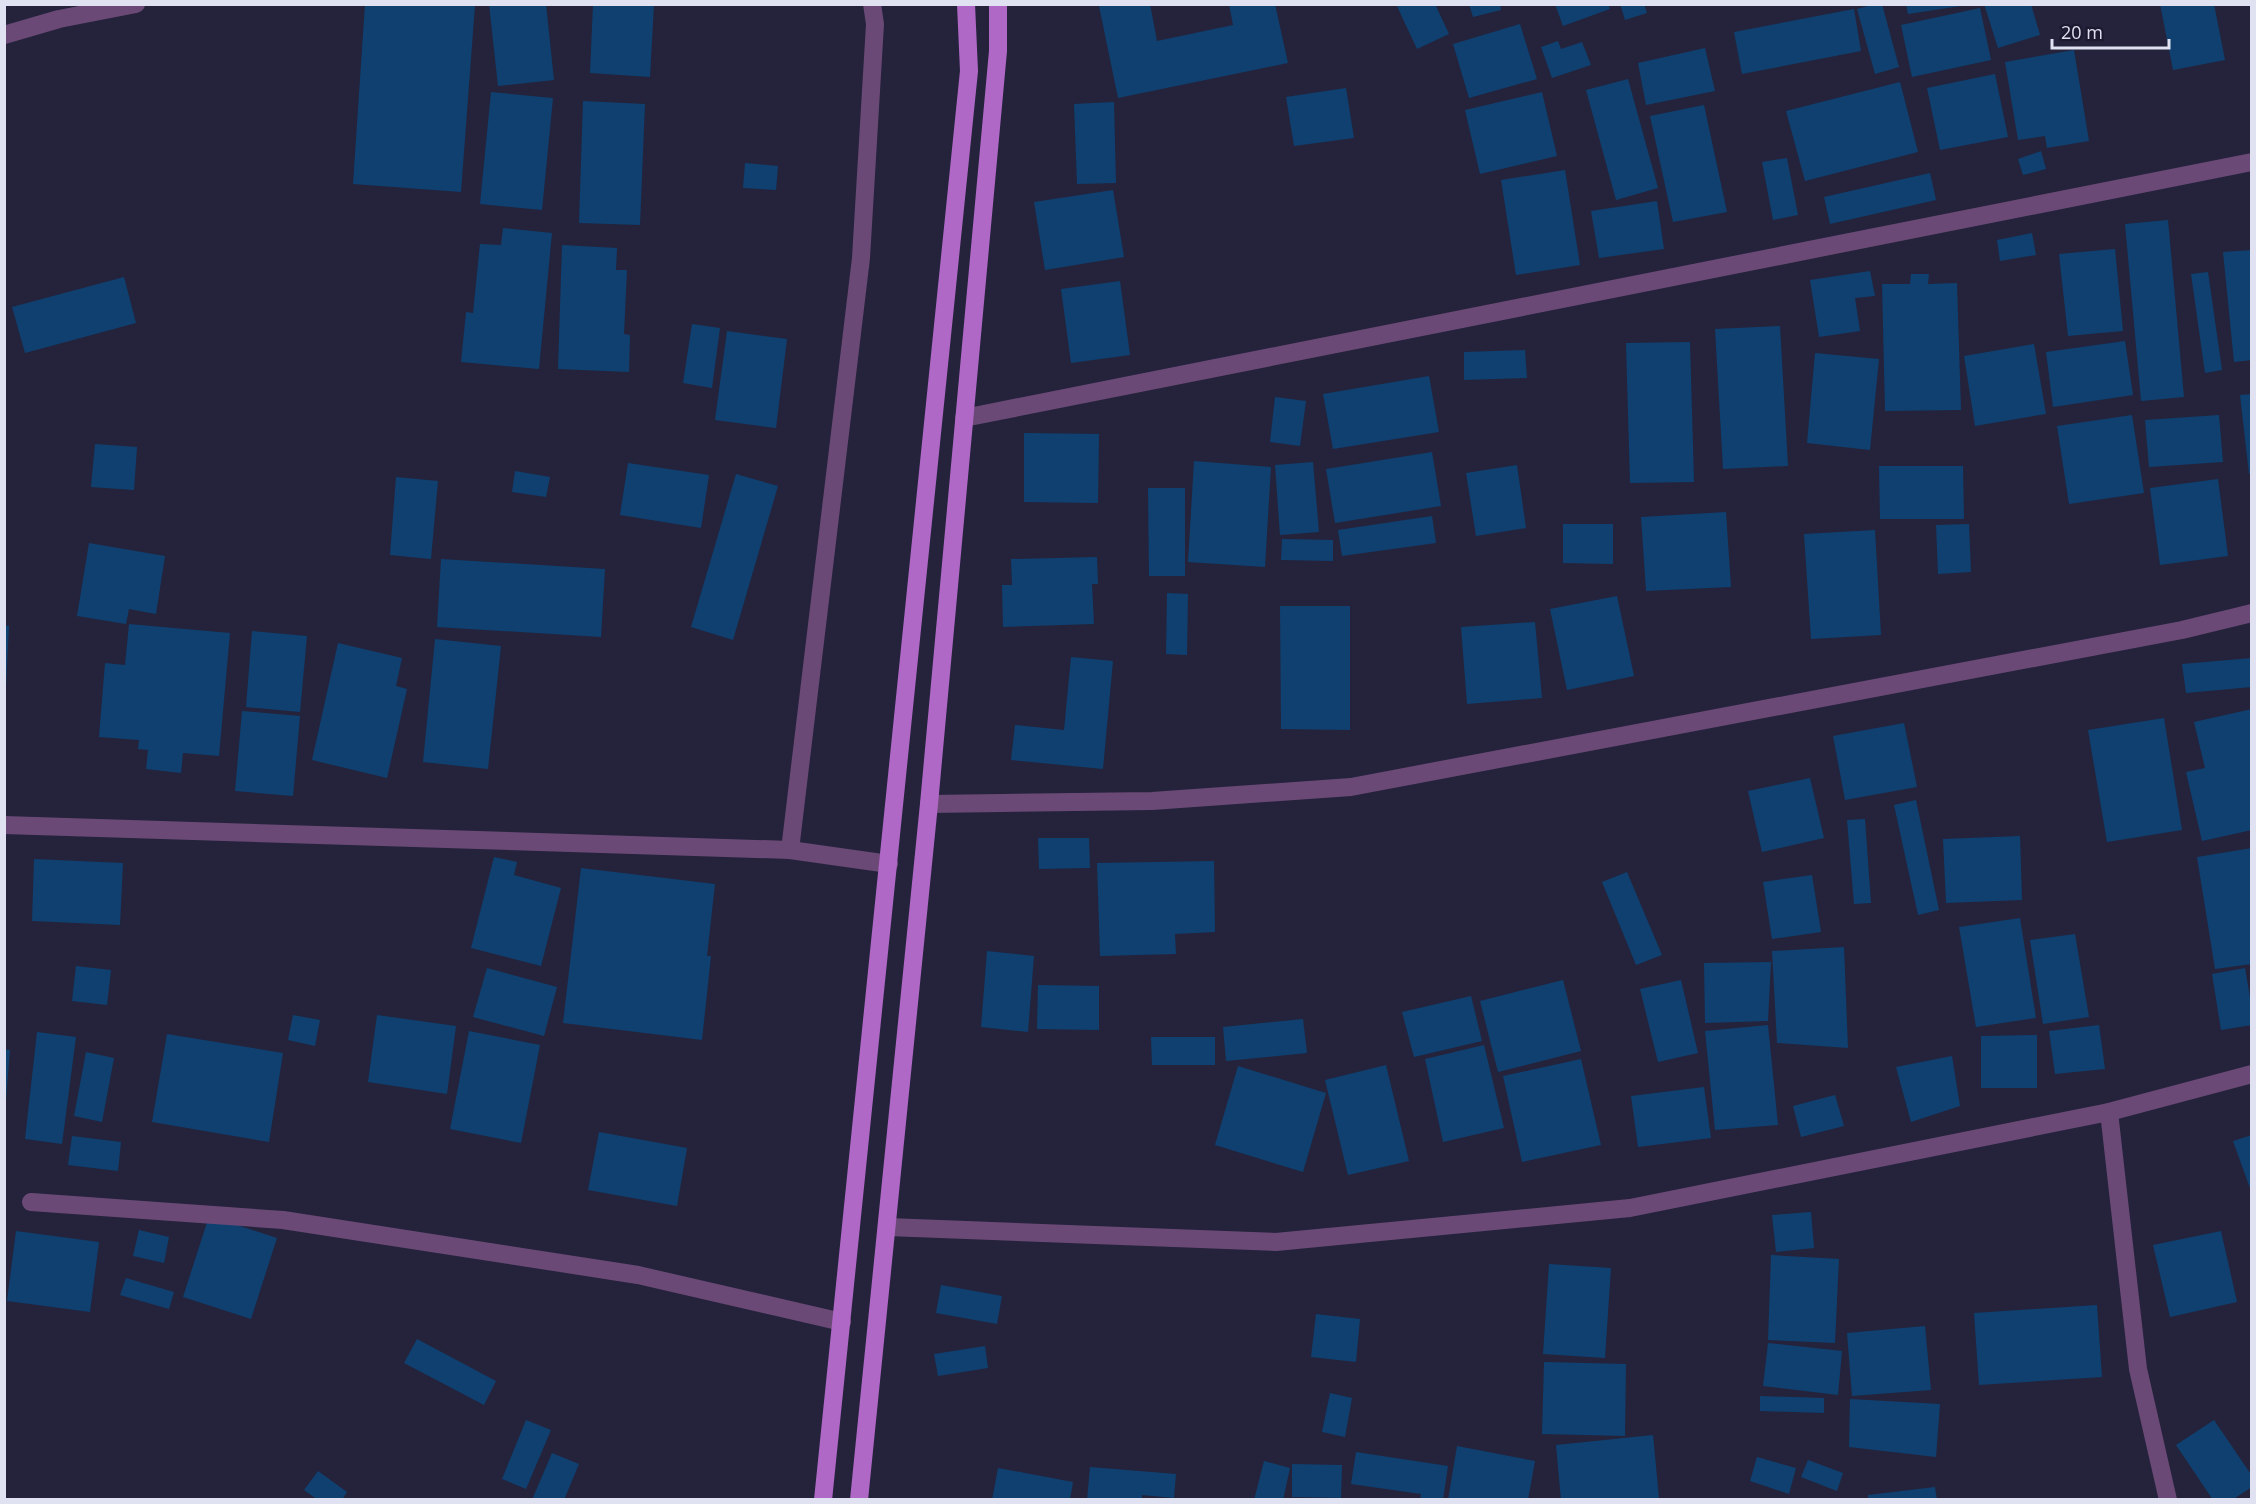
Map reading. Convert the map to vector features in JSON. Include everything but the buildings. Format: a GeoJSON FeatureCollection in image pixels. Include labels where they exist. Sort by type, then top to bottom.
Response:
{"type":"FeatureCollection","features":[{"type":"Feature","properties":{"kind":"main road"},"geometry":{"type":"LineString","coordinates":[[823,1500],[969,71],[966,4]]}},
{"type":"Feature","properties":{"kind":"main road"},"geometry":{"type":"LineString","coordinates":[[859,1500],[929,804],[998,51],[998,4]]}},
{"type":"Feature","properties":{"kind":"street"},"geometry":{"type":"LineString","coordinates":[[4,34],[56,12],[136,4]]}},
{"type":"Feature","properties":{"kind":"street"},"geometry":{"type":"LineString","coordinates":[[790,850],[861,258],[875,24],[872,4]]}},
{"type":"Feature","properties":{"kind":"street"},"geometry":{"type":"LineString","coordinates":[[964,418],[2252,162]]}},
{"type":"Feature","properties":{"kind":"street"},"geometry":{"type":"LineString","coordinates":[[929,804],[1152,801],[1351,787],[2182,630],[2252,613]]}},
{"type":"Feature","properties":{"kind":"street"},"geometry":{"type":"LineString","coordinates":[[4,825],[790,850],[889,864]]}},
{"type":"Feature","properties":{"kind":"street"},"geometry":{"type":"LineString","coordinates":[[888,1227],[1276,1242],[1630,1208],[2109,1112],[2252,1074]]}},
{"type":"Feature","properties":{"kind":"street"},"geometry":{"type":"LineString","coordinates":[[2109,1112],[2138,1369],[2168,1500]]}},
{"type":"Feature","properties":{"kind":"street"},"geometry":{"type":"LineString","coordinates":[[31,1202],[283,1220],[638,1275],[842,1322]]}}]}
